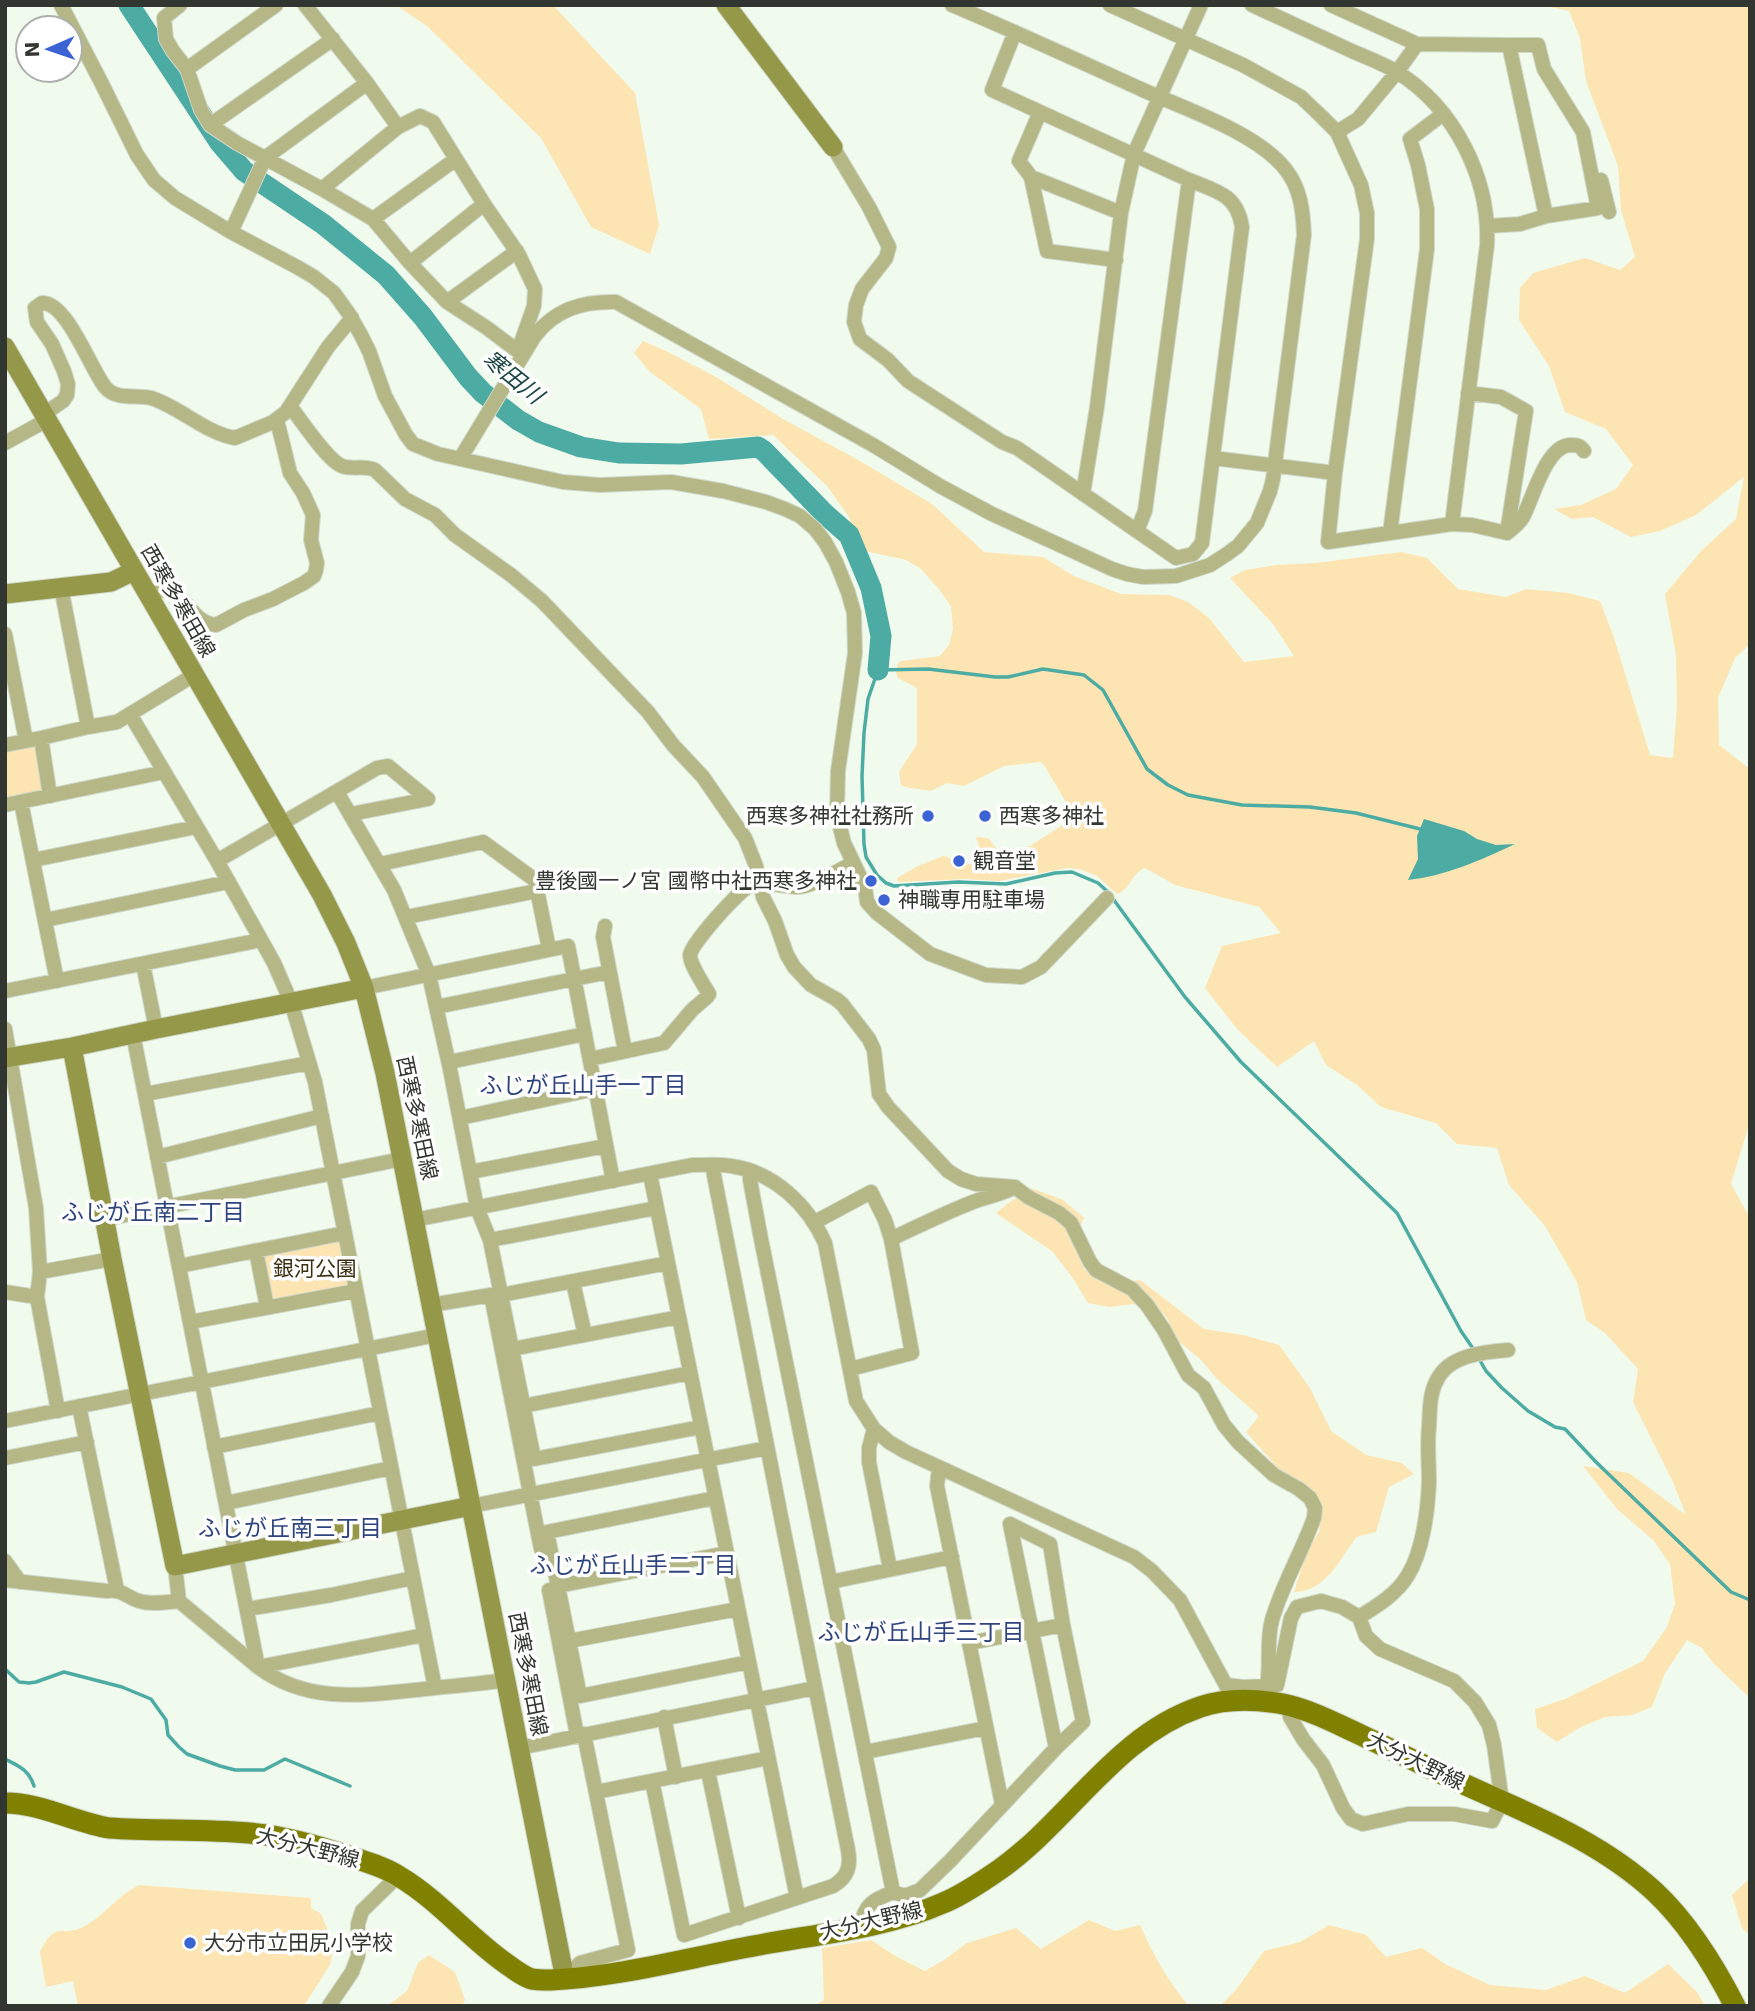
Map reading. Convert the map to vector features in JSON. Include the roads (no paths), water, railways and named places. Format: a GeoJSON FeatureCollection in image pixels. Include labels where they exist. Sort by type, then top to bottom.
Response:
{"type":"FeatureCollection","features":[{"type":"Feature","properties":{"kind":"main road"},"geometry":{"type":"LineString","coordinates":[[726,5],[834,147]]}},
{"type":"Feature","properties":{"kind":"main road","name":"西寒多寒田線"},"geometry":{"type":"LineString","coordinates":[[5,347],[322,895],[346,943],[364,988],[385,1073],[565,1979]]}},
{"type":"Feature","properties":{"kind":"main road"},"geometry":{"type":"LineString","coordinates":[[5,594],[111,582],[134,571]]}},
{"type":"Feature","properties":{"kind":"main road"},"geometry":{"type":"LineString","coordinates":[[8,1058],[364,988]]}},
{"type":"Feature","properties":{"kind":"main road"},"geometry":{"type":"LineString","coordinates":[[72,1047],[175,1566],[471,1506]]}},
{"type":"Feature","properties":{"kind":"main road","name":"大分大野線"},"geometry":{"type":"LineString","coordinates":[[5,1803],[34,1806],[109,1828],[246,1833],[291,1839],[343,1854],[399,1875],[517,1971],[532,1979],[565,1979],[633,1970],[861,1926],[918,1913],[947,1902],[1003,1867],[1032,1844],[1140,1738],[1229,1693],[1253,1701],[1317,1714],[1592,1844],[1656,1893],[1695,1939],[1717,1971],[1735,2006]]}},
{"type":"Feature","properties":{"kind":"street"},"geometry":{"type":"LineString","coordinates":[[61,5],[137,155],[154,180],[175,198],[231,232],[314,277],[340,299],[369,351],[385,396],[409,440],[419,448],[563,482],[600,485],[671,482],[699,486],[766,502],[794,513],[811,524],[836,562],[848,592],[855,621],[855,663],[838,771],[836,805],[842,835],[865,887],[870,906],[886,921],[930,954],[986,975],[1022,977],[1041,967],[1107,898]]}},
{"type":"Feature","properties":{"kind":"street"},"geometry":{"type":"LineString","coordinates":[[180,5],[164,18],[166,39],[187,69],[201,110],[210,125],[237,143],[373,219],[447,302],[520,353]]}},
{"type":"Feature","properties":{"kind":"street"},"geometry":{"type":"LineString","coordinates":[[187,69],[276,5]]}},
{"type":"Feature","properties":{"kind":"street"},"geometry":{"type":"LineString","coordinates":[[305,5],[398,127]]}},
{"type":"Feature","properties":{"kind":"street"},"geometry":{"type":"LineString","coordinates":[[460,459],[520,353],[543,324],[558,313],[577,305],[599,301],[616,302],[992,514],[1112,569],[1143,577],[1177,576],[1210,565],[1238,546],[1256,523],[1270,491],[1275,466],[1304,235],[1302,203],[1294,182],[1286,169],[1258,143],[967,8],[952,5]]}},
{"type":"Feature","properties":{"kind":"street"},"geometry":{"type":"LineString","coordinates":[[1110,5],[1243,65],[1301,97],[1338,132],[1361,185],[1367,213],[1367,239],[1328,542],[1452,524],[1472,525],[1507,533]]}},
{"type":"Feature","properties":{"kind":"street"},"geometry":{"type":"LineString","coordinates":[[1083,494],[1097,407],[1121,214],[1134,154],[1201,5]]}},
{"type":"Feature","properties":{"kind":"street"},"geometry":{"type":"LineString","coordinates":[[1252,5],[1397,72],[1418,88],[1443,114],[1473,164],[1483,194],[1488,226],[1487,245],[1452,524]]}},
{"type":"Feature","properties":{"kind":"street"},"geometry":{"type":"LineString","coordinates":[[1331,5],[1417,44],[1538,45],[1544,69],[1592,142],[1609,212]]}},
{"type":"Feature","properties":{"kind":"street"},"geometry":{"type":"LineString","coordinates":[[834,147],[889,247],[886,258],[862,289],[856,305],[854,322],[860,339],[888,360],[908,381],[1017,449],[1176,558],[1193,554],[1202,543],[1242,227],[1240,214],[1233,202],[1222,194],[992,90],[1015,32]]}},
{"type":"Feature","properties":{"kind":"street"},"geometry":{"type":"LineString","coordinates":[[210,125],[333,39]]}},
{"type":"Feature","properties":{"kind":"street"},"geometry":{"type":"LineString","coordinates":[[1338,132],[1358,119],[1417,44]]}},
{"type":"Feature","properties":{"kind":"street"},"geometry":{"type":"LineString","coordinates":[[1509,45],[1546,216]]}},
{"type":"Feature","properties":{"kind":"street"},"geometry":{"type":"LineString","coordinates":[[231,232],[265,158],[367,83]]}},
{"type":"Feature","properties":{"kind":"street"},"geometry":{"type":"LineString","coordinates":[[1040,112],[1019,160],[1031,177],[1046,251],[1116,260]]}},
{"type":"Feature","properties":{"kind":"street"},"geometry":{"type":"LineString","coordinates":[[1390,533],[1427,249],[1427,209],[1419,165],[1409,139],[1443,114]]}},
{"type":"Feature","properties":{"kind":"street"},"geometry":{"type":"LineString","coordinates":[[322,189],[398,127],[420,116],[433,122],[517,251],[535,289],[534,306],[520,353]]}},
{"type":"Feature","properties":{"kind":"street"},"geometry":{"type":"LineString","coordinates":[[1488,226],[1520,224],[1546,216],[1598,208],[1583,132]]}},
{"type":"Feature","properties":{"kind":"street"},"geometry":{"type":"LineString","coordinates":[[373,219],[456,159]]}},
{"type":"Feature","properties":{"kind":"street"},"geometry":{"type":"LineString","coordinates":[[1031,177],[1121,214]]}},
{"type":"Feature","properties":{"kind":"street"},"geometry":{"type":"LineString","coordinates":[[1137,531],[1145,510],[1188,180]]}},
{"type":"Feature","properties":{"kind":"street"},"geometry":{"type":"LineString","coordinates":[[410,263],[484,204]]}},
{"type":"Feature","properties":{"kind":"street"},"geometry":{"type":"LineString","coordinates":[[447,302],[517,251]]}},
{"type":"Feature","properties":{"kind":"street"},"geometry":{"type":"LineString","coordinates":[[5,443],[45,417],[63,401],[68,390],[64,371],[37,319],[36,307],[39,303],[53,305],[69,324],[93,370],[113,394],[145,397],[162,402],[232,438],[277,419],[290,406],[328,347],[352,318]]}},
{"type":"Feature","properties":{"kind":"street"},"geometry":{"type":"LineString","coordinates":[[1468,393],[1501,397],[1526,411],[1507,533]]}},
{"type":"Feature","properties":{"kind":"street"},"geometry":{"type":"LineString","coordinates":[[290,406],[338,464],[374,470],[405,499],[435,515],[455,535],[522,583],[557,615],[648,712],[673,745],[703,777],[741,830],[756,866],[763,897],[794,967],[811,985],[842,1004],[869,1038],[874,1050],[879,1094],[888,1107],[948,1171],[976,1184],[1015,1187],[1071,1223],[1096,1270],[1132,1289],[1147,1306],[1164,1330],[1188,1375],[1203,1388],[1224,1425],[1238,1442],[1274,1475],[1310,1498],[1315,1508],[1314,1518],[1271,1624],[1267,1686]]}},
{"type":"Feature","properties":{"kind":"street"},"geometry":{"type":"LineString","coordinates":[[148,594],[160,590],[175,592],[203,621],[216,625],[294,589],[314,576],[317,563],[312,540],[313,515],[290,472],[277,419]]}},
{"type":"Feature","properties":{"kind":"street"},"geometry":{"type":"LineString","coordinates":[[1507,533],[1521,520],[1552,454],[1562,446],[1580,446],[1584,451]]}},
{"type":"Feature","properties":{"kind":"street"},"geometry":{"type":"LineString","coordinates":[[1213,458],[1335,473]]}},
{"type":"Feature","properties":{"kind":"street"},"geometry":{"type":"LineString","coordinates":[[61,587],[88,727]]}},
{"type":"Feature","properties":{"kind":"street"},"geometry":{"type":"LineString","coordinates":[[5,634],[50,796]]}},
{"type":"Feature","properties":{"kind":"street"},"geometry":{"type":"LineString","coordinates":[[5,745],[117,722],[194,675]]}},
{"type":"Feature","properties":{"kind":"street"},"geometry":{"type":"LineString","coordinates":[[130,714],[274,962],[291,1002],[315,1082],[435,1688]]}},
{"type":"Feature","properties":{"kind":"street"},"geometry":{"type":"LineString","coordinates":[[217,861],[377,768],[388,766],[428,799],[351,814]]}},
{"type":"Feature","properties":{"kind":"street"},"geometry":{"type":"LineString","coordinates":[[5,805],[164,772]]}},
{"type":"Feature","properties":{"kind":"street"},"geometry":{"type":"LineString","coordinates":[[337,792],[380,864],[407,917],[429,975],[477,1208],[490,1240],[534,1460],[701,1427]]}},
{"type":"Feature","properties":{"kind":"street"},"geometry":{"type":"LineString","coordinates":[[21,802],[57,981]]}},
{"type":"Feature","properties":{"kind":"street"},"geometry":{"type":"LineString","coordinates":[[33,860],[196,827]]}},
{"type":"Feature","properties":{"kind":"street"},"geometry":{"type":"LineString","coordinates":[[380,864],[483,842],[535,880],[549,950]]}},
{"type":"Feature","properties":{"kind":"street"},"geometry":{"type":"LineString","coordinates":[[590,1059],[664,1042],[707,997],[709,994],[691,959],[694,946],[736,896],[748,887],[760,884],[804,886],[853,863]]}},
{"type":"Feature","properties":{"kind":"street"},"geometry":{"type":"LineString","coordinates":[[45,920],[228,881]]}},
{"type":"Feature","properties":{"kind":"street"},"geometry":{"type":"LineString","coordinates":[[407,917],[537,891]]}},
{"type":"Feature","properties":{"kind":"street"},"geometry":{"type":"LineString","coordinates":[[605,926],[603,937],[625,1051]]}},
{"type":"Feature","properties":{"kind":"street"},"geometry":{"type":"LineString","coordinates":[[5,991],[261,940]]}},
{"type":"Feature","properties":{"kind":"street"},"geometry":{"type":"LineString","coordinates":[[364,988],[568,946],[613,1181]]}},
{"type":"Feature","properties":{"kind":"street"},"geometry":{"type":"LineString","coordinates":[[142,964],[156,1029]]}},
{"type":"Feature","properties":{"kind":"street"},"geometry":{"type":"LineString","coordinates":[[436,1007],[610,972]]}},
{"type":"Feature","properties":{"kind":"street"},"geometry":{"type":"LineString","coordinates":[[5,1029],[36,1208],[40,1272],[37,1297],[58,1411]]}},
{"type":"Feature","properties":{"kind":"street"},"geometry":{"type":"LineString","coordinates":[[133,1034],[258,1667]]}},
{"type":"Feature","properties":{"kind":"street"},"geometry":{"type":"LineString","coordinates":[[449,1062],[585,1034]]}},
{"type":"Feature","properties":{"kind":"street"},"geometry":{"type":"LineString","coordinates":[[145,1094],[309,1063]]}},
{"type":"Feature","properties":{"kind":"street"},"geometry":{"type":"LineString","coordinates":[[460,1118],[595,1089]]}},
{"type":"Feature","properties":{"kind":"street"},"geometry":{"type":"LineString","coordinates":[[157,1157],[322,1116]]}},
{"type":"Feature","properties":{"kind":"street"},"geometry":{"type":"LineString","coordinates":[[470,1172],[606,1146]]}},
{"type":"Feature","properties":{"kind":"street"},"geometry":{"type":"LineString","coordinates":[[106,1219],[402,1159]]}},
{"type":"Feature","properties":{"kind":"street"},"geometry":{"type":"LineString","coordinates":[[414,1220],[692,1165],[733,1166],[764,1176],[790,1194],[815,1222],[825,1243],[856,1401],[874,1429],[888,1442],[1134,1557],[1180,1600],[1229,1693],[1243,1687],[1277,1685],[1291,1618],[1297,1607],[1321,1601],[1342,1607],[1359,1617],[1366,1636],[1380,1649],[1454,1681],[1475,1702],[1489,1725],[1502,1802],[1492,1821],[1454,1814],[1408,1814],[1363,1824],[1351,1819],[1336,1796],[1323,1765],[1290,1717],[1293,1707]]}},
{"type":"Feature","properties":{"kind":"street"},"geometry":{"type":"LineString","coordinates":[[652,1782],[684,1936],[833,1886],[842,1880],[848,1871],[850,1861],[712,1165]]}},
{"type":"Feature","properties":{"kind":"street"},"geometry":{"type":"LineString","coordinates":[[750,1171],[761,1239],[894,1892]]}},
{"type":"Feature","properties":{"kind":"street"},"geometry":{"type":"LineString","coordinates":[[650,1174],[797,1898]]}},
{"type":"Feature","properties":{"kind":"street"},"geometry":{"type":"LineString","coordinates":[[891,1239],[961,1207],[988,1196],[1001,1195],[1015,1187]]}},
{"type":"Feature","properties":{"kind":"street"},"geometry":{"type":"LineString","coordinates":[[815,1222],[872,1192],[886,1220],[891,1239],[912,1353],[850,1369]]}},
{"type":"Feature","properties":{"kind":"street"},"geometry":{"type":"LineString","coordinates":[[490,1240],[656,1208]]}},
{"type":"Feature","properties":{"kind":"street"},"geometry":{"type":"LineString","coordinates":[[179,1266],[345,1233]]}},
{"type":"Feature","properties":{"kind":"street"},"geometry":{"type":"LineString","coordinates":[[256,1251],[267,1307]]}},
{"type":"Feature","properties":{"kind":"street"},"geometry":{"type":"LineString","coordinates":[[40,1272],[112,1259]]}},
{"type":"Feature","properties":{"kind":"street"},"geometry":{"type":"LineString","coordinates":[[501,1295],[668,1263]]}},
{"type":"Feature","properties":{"kind":"street"},"geometry":{"type":"LineString","coordinates":[[573,1282],[584,1335]]}},
{"type":"Feature","properties":{"kind":"street"},"geometry":{"type":"LineString","coordinates":[[190,1322],[356,1291]]}},
{"type":"Feature","properties":{"kind":"street"},"geometry":{"type":"LineString","coordinates":[[5,1292],[37,1297]]}},
{"type":"Feature","properties":{"kind":"street"},"geometry":{"type":"LineString","coordinates":[[431,1305],[491,1295],[580,1734],[596,1792],[628,1950],[580,1963],[565,1979]]}},
{"type":"Feature","properties":{"kind":"street"},"geometry":{"type":"LineString","coordinates":[[512,1349],[679,1317]]}},
{"type":"Feature","properties":{"kind":"street"},"geometry":{"type":"LineString","coordinates":[[5,1421],[437,1335]]}},
{"type":"Feature","properties":{"kind":"street"},"geometry":{"type":"LineString","coordinates":[[1359,1617],[1395,1592],[1408,1575],[1416,1558],[1425,1522],[1429,1482],[1428,1436],[1432,1394],[1437,1378],[1446,1368],[1465,1357],[1508,1350]]}},
{"type":"Feature","properties":{"kind":"street"},"geometry":{"type":"LineString","coordinates":[[523,1406],[690,1373]]}},
{"type":"Feature","properties":{"kind":"street"},"geometry":{"type":"LineString","coordinates":[[79,1406],[117,1590]]}},
{"type":"Feature","properties":{"kind":"street"},"geometry":{"type":"LineString","coordinates":[[214,1447],[380,1413]]}},
{"type":"Feature","properties":{"kind":"street"},"geometry":{"type":"LineString","coordinates":[[874,1429],[869,1462],[890,1569]]}},
{"type":"Feature","properties":{"kind":"street"},"geometry":{"type":"LineString","coordinates":[[5,1458],[87,1442]]}},
{"type":"Feature","properties":{"kind":"street"},"geometry":{"type":"LineString","coordinates":[[471,1506],[767,1448]]}},
{"type":"Feature","properties":{"kind":"street"},"geometry":{"type":"LineString","coordinates":[[226,1503],[391,1468]]}},
{"type":"Feature","properties":{"kind":"street"},"geometry":{"type":"LineString","coordinates":[[939,1468],[937,1486],[1002,1804]]}},
{"type":"Feature","properties":{"kind":"street"},"geometry":{"type":"LineString","coordinates":[[715,1498],[547,1532],[580,1696],[749,1662]]}},
{"type":"Feature","properties":{"kind":"street"},"geometry":{"type":"LineString","coordinates":[[861,1926],[868,1906],[877,1899],[894,1892],[905,1896],[920,1890],[1083,1722],[1050,1544],[1010,1524],[1056,1748]]}},
{"type":"Feature","properties":{"kind":"street"},"geometry":{"type":"LineString","coordinates":[[558,1586],[727,1553]]}},
{"type":"Feature","properties":{"kind":"street"},"geometry":{"type":"LineString","coordinates":[[830,1582],[952,1557]]}},
{"type":"Feature","properties":{"kind":"street"},"geometry":{"type":"LineString","coordinates":[[5,1561],[13,1581],[117,1590],[139,1601],[179,1601],[270,1675],[290,1686],[318,1693],[372,1695],[506,1680]]}},
{"type":"Feature","properties":{"kind":"street"},"geometry":{"type":"LineString","coordinates":[[175,1566],[179,1601]]}},
{"type":"Feature","properties":{"kind":"street"},"geometry":{"type":"LineString","coordinates":[[247,1609],[413,1578]]}},
{"type":"Feature","properties":{"kind":"street"},"geometry":{"type":"LineString","coordinates":[[569,1641],[738,1609]]}},
{"type":"Feature","properties":{"kind":"street"},"geometry":{"type":"LineString","coordinates":[[969,1643],[1063,1625]]}},
{"type":"Feature","properties":{"kind":"street"},"geometry":{"type":"LineString","coordinates":[[258,1667],[424,1635]]}},
{"type":"Feature","properties":{"kind":"street"},"geometry":{"type":"LineString","coordinates":[[519,1748],[816,1688]]}},
{"type":"Feature","properties":{"kind":"street"},"geometry":{"type":"LineString","coordinates":[[664,1717],[677,1777]]}},
{"type":"Feature","properties":{"kind":"street"},"geometry":{"type":"LineString","coordinates":[[865,1752],[986,1728]]}},
{"type":"Feature","properties":{"kind":"street"},"geometry":{"type":"LineString","coordinates":[[596,1792],[768,1758]]}},
{"type":"Feature","properties":{"kind":"street"},"geometry":{"type":"LineString","coordinates":[[708,1771],[738,1918]]}},
{"type":"Feature","properties":{"kind":"street"},"geometry":{"type":"LineString","coordinates":[[328,2006],[352,1972],[358,1956],[358,1924],[362,1910],[399,1875]]}},
{"type":"Feature","properties":{"kind":"water"},"geometry":{"type":"Polygon","coordinates":[[[1424,819],[1464,831],[1477,839],[1496,845],[1515,844],[1450,871],[1408,880],[1418,859],[1417,836],[1424,819]]]}},
{"type":"Feature","properties":{"kind":"waterway","name":"寒田川"},"geometry":{"type":"LineString","coordinates":[[129,5],[220,143],[244,171],[323,224],[386,275],[423,317],[468,377],[483,393],[518,420],[539,432],[581,447],[619,453],[681,454],[758,447],[764,451],[849,535],[871,588],[881,636],[878,670]]}},
{"type":"Feature","properties":{"kind":"waterway"},"geometry":{"type":"LineString","coordinates":[[1424,830],[1356,813],[1310,807],[1242,805],[1188,795],[1168,785],[1147,769],[1103,690],[1084,675],[1043,669],[1008,677],[928,669],[878,670],[868,699],[862,776],[864,844],[866,857],[877,875],[894,886],[958,882],[1006,884],[1072,872],[1098,883],[1108,892],[1185,997],[1241,1062],[1397,1213],[1474,1350]]}},
{"type":"Feature","properties":{"kind":"waterway"},"geometry":{"type":"LineString","coordinates":[[1478,1357],[1486,1371],[1502,1388],[1528,1411],[1555,1427],[1565,1429],[1731,1592],[1750,1600]]}},
{"type":"Feature","properties":{"kind":"waterway"},"geometry":{"type":"LineString","coordinates":[[5,1669],[19,1682],[36,1682],[64,1672],[122,1687],[151,1699],[166,1720],[168,1735],[179,1747],[187,1754],[220,1766],[235,1770],[264,1770],[285,1759],[350,1786]]}},
{"type":"Feature","properties":{"kind":"waterway"},"geometry":{"type":"LineString","coordinates":[[5,1759],[26,1772],[34,1786]]}},
{"type":"Feature","properties":{"kind":"place","name":"西寒多神社社務所"},"geometry":{"type":"Point","coordinates":[928,816]}},
{"type":"Feature","properties":{"kind":"place","name":"西寒多神社"},"geometry":{"type":"Point","coordinates":[985,816]}},
{"type":"Feature","properties":{"kind":"place","name":"観音堂"},"geometry":{"type":"Point","coordinates":[959,861]}},
{"type":"Feature","properties":{"kind":"place","name":"豊後國一ノ宮 國幣中社西寒多神社"},"geometry":{"type":"Point","coordinates":[871,881]}},
{"type":"Feature","properties":{"kind":"place","name":"神職専用駐車場"},"geometry":{"type":"Point","coordinates":[884,900]}},
{"type":"Feature","properties":{"kind":"place","name":"大分市立田尻小学校"},"geometry":{"type":"Point","coordinates":[190,1943]}},
{"type":"Feature","properties":{"kind":"district","name":"ふじが丘山手一丁目"},"geometry":{"type":"Point","coordinates":[583,1085]}},
{"type":"Feature","properties":{"kind":"district","name":"ふじが丘南二丁目"},"geometry":{"type":"Point","coordinates":[153,1212]}},
{"type":"Feature","properties":{"kind":"district","name":"ふじが丘南三丁目"},"geometry":{"type":"Point","coordinates":[290,1528]}},
{"type":"Feature","properties":{"kind":"district","name":"ふじが丘山手二丁目"},"geometry":{"type":"Point","coordinates":[633,1565]}},
{"type":"Feature","properties":{"kind":"district","name":"ふじが丘山手三丁目"},"geometry":{"type":"Point","coordinates":[921,1632]}},
{"type":"Feature","properties":{"kind":"park label","name":"銀河公園"},"geometry":{"type":"Point","coordinates":[315,1269]}}]}
